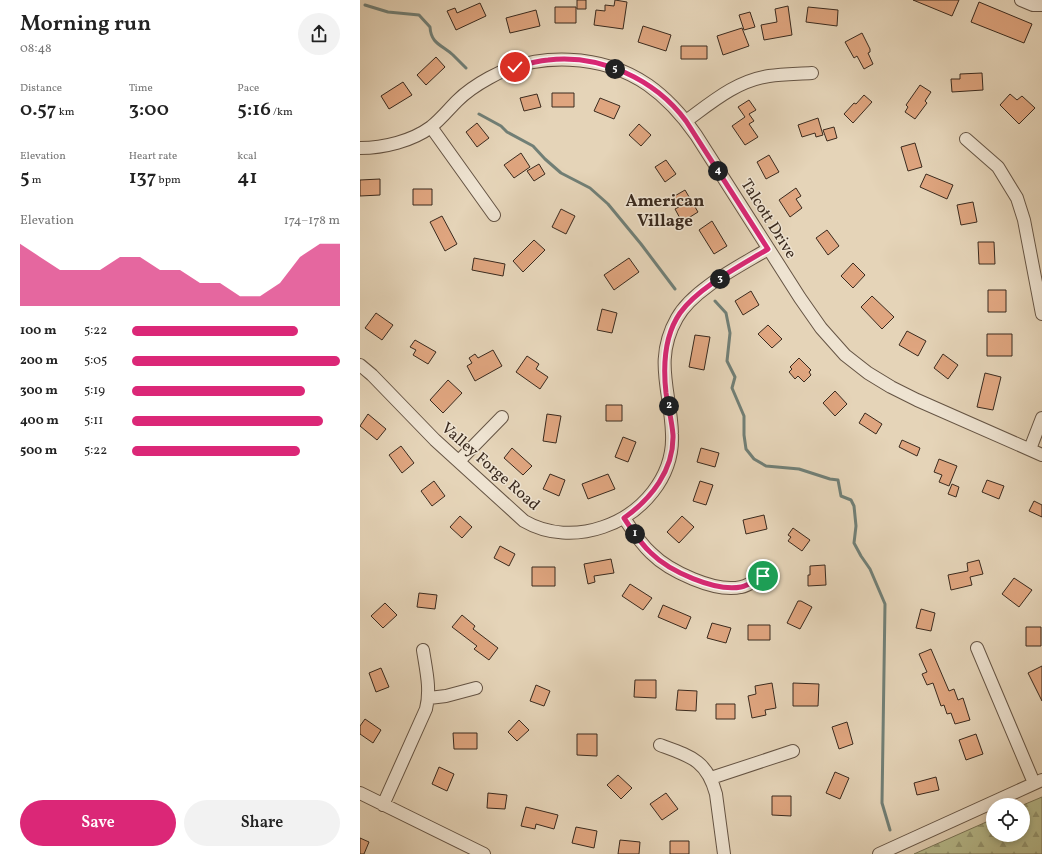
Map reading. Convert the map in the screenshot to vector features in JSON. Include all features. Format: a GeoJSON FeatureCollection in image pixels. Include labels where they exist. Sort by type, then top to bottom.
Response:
{"type":"FeatureCollection","features":[{"type":"Feature","properties":{"kind":"street"},"geometry":{"type":"LineString","coordinates":[[1021,0],[1033,5],[1042,5]]}},
{"type":"Feature","properties":{"kind":"street","name":"Talcott Drive"},"geometry":{"type":"LineString","coordinates":[[360,148],[391,145],[418,135],[431,127],[459,100],[489,77],[515,67],[550,60],[586,61],[610,67],[629,74],[647,84],[679,111],[800,298],[821,328],[854,363],[880,381],[917,400],[1042,454]]}},
{"type":"Feature","properties":{"kind":"street"},"geometry":{"type":"LineString","coordinates":[[686,121],[720,95],[740,84],[769,76],[812,74]]}},
{"type":"Feature","properties":{"kind":"street"},"geometry":{"type":"LineString","coordinates":[[431,127],[494,215]]}},
{"type":"Feature","properties":{"kind":"street"},"geometry":{"type":"LineString","coordinates":[[966,139],[998,167],[1017,198],[1024,220],[1042,314]]}},
{"type":"Feature","properties":{"kind":"street","name":"Valley Forge Road"},"geometry":{"type":"LineString","coordinates":[[360,366],[372,375],[435,440],[530,525],[564,533],[579,533],[611,525],[624,518],[643,504],[653,493],[665,471],[671,451],[673,436],[665,378],[665,353],[669,335],[676,319],[686,305],[698,294],[768,249]]}},
{"type":"Feature","properties":{"kind":"street"},"geometry":{"type":"LineString","coordinates":[[458,461],[502,417]]}},
{"type":"Feature","properties":{"kind":"street"},"geometry":{"type":"LineString","coordinates":[[1030,449],[1042,418]]}},
{"type":"Feature","properties":{"kind":"street"},"geometry":{"type":"LineString","coordinates":[[624,518],[651,553],[670,567],[695,579],[723,587],[742,587],[763,576]]}},
{"type":"Feature","properties":{"kind":"street"},"geometry":{"type":"LineString","coordinates":[[879,854],[1038,781],[977,648]]}},
{"type":"Feature","properties":{"kind":"street"},"geometry":{"type":"LineString","coordinates":[[383,805],[418,730],[429,698],[423,650]]}},
{"type":"Feature","properties":{"kind":"street"},"geometry":{"type":"LineString","coordinates":[[429,698],[446,696],[476,688]]}},
{"type":"Feature","properties":{"kind":"street"},"geometry":{"type":"LineString","coordinates":[[660,745],[681,753],[696,761],[702,765],[710,778],[716,794],[724,854]]}},
{"type":"Feature","properties":{"kind":"street"},"geometry":{"type":"LineString","coordinates":[[710,778],[793,751]]}},
{"type":"Feature","properties":{"kind":"street"},"geometry":{"type":"LineString","coordinates":[[360,793],[484,854]]}},
{"type":"Feature","properties":{"kind":"green space"},"geometry":{"type":"Polygon","coordinates":[[[1042,797],[1042,854],[914,854],[986,822],[986,842],[1030,842],[1030,802],[1042,797]]]}},
{"type":"Feature","properties":{"kind":"building"},"geometry":{"type":"Polygon","coordinates":[[[577,0],[586,0],[586,9],[577,9],[577,0]]]}},
{"type":"Feature","properties":{"kind":"building"},"geometry":{"type":"Polygon","coordinates":[[[615,0],[627,2],[623,29],[594,25],[596,10],[605,11],[605,5],[614,6],[615,0]]]}},
{"type":"Feature","properties":{"kind":"building"},"geometry":{"type":"Polygon","coordinates":[[[913,0],[959,0],[952,16],[913,0]]]}},
{"type":"Feature","properties":{"kind":"building"},"geometry":{"type":"Polygon","coordinates":[[[979,2],[1032,24],[1024,43],[971,22],[979,2]]]}},
{"type":"Feature","properties":{"kind":"building"},"geometry":{"type":"Polygon","coordinates":[[[480,3],[486,16],[456,30],[447,11],[455,8],[457,13],[480,3]]]}},
{"type":"Feature","properties":{"kind":"building"},"geometry":{"type":"Polygon","coordinates":[[[788,6],[792,35],[764,40],[761,25],[777,22],[775,9],[788,6]]]}},
{"type":"Feature","properties":{"kind":"building"},"geometry":{"type":"Polygon","coordinates":[[[555,7],[576,7],[576,23],[555,23],[555,7]]]}},
{"type":"Feature","properties":{"kind":"building"},"geometry":{"type":"Polygon","coordinates":[[[808,7],[838,10],[837,26],[806,22],[808,7]]]}},
{"type":"Feature","properties":{"kind":"building"},"geometry":{"type":"Polygon","coordinates":[[[536,10],[540,26],[510,33],[506,18],[536,10]]]}},
{"type":"Feature","properties":{"kind":"building"},"geometry":{"type":"Polygon","coordinates":[[[750,12],[755,27],[744,30],[739,15],[750,12]]]}},
{"type":"Feature","properties":{"kind":"building"},"geometry":{"type":"Polygon","coordinates":[[[643,26],[671,35],[666,51],[638,42],[643,26]]]}},
{"type":"Feature","properties":{"kind":"building"},"geometry":{"type":"Polygon","coordinates":[[[742,28],[749,46],[723,55],[717,36],[742,28]]]}},
{"type":"Feature","properties":{"kind":"building"},"geometry":{"type":"Polygon","coordinates":[[[862,33],[870,49],[870,52],[868,53],[873,64],[864,69],[857,56],[854,58],[845,42],[862,33]]]}},
{"type":"Feature","properties":{"kind":"building"},"geometry":{"type":"Polygon","coordinates":[[[681,46],[707,46],[707,59],[681,59],[681,46]]]}},
{"type":"Feature","properties":{"kind":"building"},"geometry":{"type":"Polygon","coordinates":[[[436,57],[445,67],[426,85],[417,75],[436,57]]]}},
{"type":"Feature","properties":{"kind":"building"},"geometry":{"type":"Polygon","coordinates":[[[982,73],[983,90],[952,92],[951,79],[960,79],[960,74],[982,73]]]}},
{"type":"Feature","properties":{"kind":"building"},"geometry":{"type":"Polygon","coordinates":[[[403,82],[412,95],[389,109],[381,96],[403,82]]]}},
{"type":"Feature","properties":{"kind":"building"},"geometry":{"type":"Polygon","coordinates":[[[920,85],[931,92],[925,101],[927,103],[915,119],[905,112],[908,107],[906,105],[920,85]]]}},
{"type":"Feature","properties":{"kind":"building"},"geometry":{"type":"Polygon","coordinates":[[[552,93],[574,93],[574,107],[552,107],[552,93]]]}},
{"type":"Feature","properties":{"kind":"building"},"geometry":{"type":"Polygon","coordinates":[[[537,94],[541,107],[524,111],[520,98],[537,94]]]}},
{"type":"Feature","properties":{"kind":"building"},"geometry":{"type":"Polygon","coordinates":[[[1010,94],[1017,100],[1022,96],[1035,108],[1019,124],[1000,105],[1010,94]]]}},
{"type":"Feature","properties":{"kind":"building"},"geometry":{"type":"Polygon","coordinates":[[[864,95],[872,102],[853,123],[844,114],[864,95]]]}},
{"type":"Feature","properties":{"kind":"building"},"geometry":{"type":"Polygon","coordinates":[[[600,98],[620,106],[614,119],[594,111],[600,98]]]}},
{"type":"Feature","properties":{"kind":"building"},"geometry":{"type":"Polygon","coordinates":[[[749,100],[756,110],[749,114],[754,121],[749,124],[758,137],[745,145],[732,126],[745,117],[738,107],[749,100]]]}},
{"type":"Feature","properties":{"kind":"building"},"geometry":{"type":"Polygon","coordinates":[[[818,118],[823,135],[816,137],[815,133],[802,137],[798,125],[818,118]]]}},
{"type":"Feature","properties":{"kind":"building"},"geometry":{"type":"Polygon","coordinates":[[[477,123],[489,138],[477,147],[466,132],[477,123]]]}},
{"type":"Feature","properties":{"kind":"building"},"geometry":{"type":"Polygon","coordinates":[[[639,124],[651,135],[641,146],[629,135],[639,124]]]}},
{"type":"Feature","properties":{"kind":"building"},"geometry":{"type":"Polygon","coordinates":[[[834,127],[837,138],[827,141],[823,130],[834,127]]]}},
{"type":"Feature","properties":{"kind":"building"},"geometry":{"type":"Polygon","coordinates":[[[915,143],[922,167],[908,171],[901,147],[915,143]]]}},
{"type":"Feature","properties":{"kind":"building"},"geometry":{"type":"Polygon","coordinates":[[[521,153],[530,167],[514,178],[504,165],[521,153]]]}},
{"type":"Feature","properties":{"kind":"building"},"geometry":{"type":"Polygon","coordinates":[[[769,155],[779,172],[766,179],[757,162],[769,155]]]}},
{"type":"Feature","properties":{"kind":"building"},"geometry":{"type":"Polygon","coordinates":[[[666,160],[676,174],[665,182],[655,167],[666,160]]]}},
{"type":"Feature","properties":{"kind":"building"},"geometry":{"type":"Polygon","coordinates":[[[539,164],[545,174],[534,181],[527,171],[539,164]]]}},
{"type":"Feature","properties":{"kind":"building"},"geometry":{"type":"Polygon","coordinates":[[[926,174],[953,185],[947,199],[920,187],[926,174]]]}},
{"type":"Feature","properties":{"kind":"building"},"geometry":{"type":"Polygon","coordinates":[[[380,179],[380,195],[360,196],[360,180],[380,179]]]}},
{"type":"Feature","properties":{"kind":"building"},"geometry":{"type":"Polygon","coordinates":[[[796,188],[801,196],[796,199],[802,208],[790,217],[779,200],[796,188]]]}},
{"type":"Feature","properties":{"kind":"building"},"geometry":{"type":"Polygon","coordinates":[[[413,189],[432,189],[432,205],[413,205],[413,189]]]}},
{"type":"Feature","properties":{"kind":"building"},"geometry":{"type":"Polygon","coordinates":[[[685,190],[698,212],[682,222],[675,209],[679,207],[673,197],[685,190]]]}},
{"type":"Feature","properties":{"kind":"building"},"geometry":{"type":"Polygon","coordinates":[[[973,202],[977,222],[961,225],[957,205],[973,202]]]}},
{"type":"Feature","properties":{"kind":"building"},"geometry":{"type":"Polygon","coordinates":[[[561,209],[575,216],[566,234],[552,227],[561,209]]]}},
{"type":"Feature","properties":{"kind":"building"},"geometry":{"type":"Polygon","coordinates":[[[442,216],[457,244],[445,251],[430,222],[442,216]]]}},
{"type":"Feature","properties":{"kind":"building"},"geometry":{"type":"Polygon","coordinates":[[[712,221],[727,246],[714,254],[699,230],[712,221]]]}},
{"type":"Feature","properties":{"kind":"building"},"geometry":{"type":"Polygon","coordinates":[[[827,230],[839,246],[828,255],[816,238],[827,230]]]}},
{"type":"Feature","properties":{"kind":"building"},"geometry":{"type":"Polygon","coordinates":[[[534,240],[545,250],[523,272],[513,261],[534,240]]]}},
{"type":"Feature","properties":{"kind":"building"},"geometry":{"type":"Polygon","coordinates":[[[978,242],[994,242],[995,264],[979,264],[978,242]]]}},
{"type":"Feature","properties":{"kind":"building"},"geometry":{"type":"Polygon","coordinates":[[[474,258],[505,264],[503,276],[472,270],[474,258]]]}},
{"type":"Feature","properties":{"kind":"building"},"geometry":{"type":"Polygon","coordinates":[[[629,258],[639,272],[614,290],[604,275],[629,258]]]}},
{"type":"Feature","properties":{"kind":"building"},"geometry":{"type":"Polygon","coordinates":[[[853,263],[865,275],[853,288],[841,276],[853,263]]]}},
{"type":"Feature","properties":{"kind":"building"},"geometry":{"type":"Polygon","coordinates":[[[988,290],[1006,290],[1006,312],[988,312],[988,290]]]}},
{"type":"Feature","properties":{"kind":"building"},"geometry":{"type":"Polygon","coordinates":[[[751,291],[759,305],[743,315],[735,301],[751,291]]]}},
{"type":"Feature","properties":{"kind":"building"},"geometry":{"type":"Polygon","coordinates":[[[872,296],[894,317],[882,329],[861,307],[872,296]]]}},
{"type":"Feature","properties":{"kind":"building"},"geometry":{"type":"Polygon","coordinates":[[[602,309],[617,313],[612,333],[597,330],[602,309]]]}},
{"type":"Feature","properties":{"kind":"building"},"geometry":{"type":"Polygon","coordinates":[[[376,313],[393,325],[382,340],[365,328],[376,313]]]}},
{"type":"Feature","properties":{"kind":"building"},"geometry":{"type":"Polygon","coordinates":[[[768,325],[782,339],[772,348],[758,334],[768,325]]]}},
{"type":"Feature","properties":{"kind":"building"},"geometry":{"type":"Polygon","coordinates":[[[907,331],[926,341],[918,356],[899,345],[907,331]]]}},
{"type":"Feature","properties":{"kind":"building"},"geometry":{"type":"Polygon","coordinates":[[[987,334],[1012,334],[1012,356],[987,356],[987,334]]]}},
{"type":"Feature","properties":{"kind":"building"},"geometry":{"type":"Polygon","coordinates":[[[695,335],[710,337],[704,370],[689,367],[695,335]]]}},
{"type":"Feature","properties":{"kind":"building"},"geometry":{"type":"Polygon","coordinates":[[[415,340],[436,352],[428,364],[413,355],[416,350],[410,347],[415,340]]]}},
{"type":"Feature","properties":{"kind":"building"},"geometry":{"type":"Polygon","coordinates":[[[493,350],[502,366],[475,381],[467,366],[472,363],[469,358],[475,354],[478,358],[493,350]]]}},
{"type":"Feature","properties":{"kind":"building"},"geometry":{"type":"Polygon","coordinates":[[[943,354],[958,365],[948,379],[934,368],[943,354]]]}},
{"type":"Feature","properties":{"kind":"building"},"geometry":{"type":"Polygon","coordinates":[[[527,356],[539,364],[536,369],[548,377],[540,389],[516,372],[527,356]]]}},
{"type":"Feature","properties":{"kind":"building"},"geometry":{"type":"Polygon","coordinates":[[[799,358],[811,370],[809,372],[811,375],[804,382],[798,376],[795,379],[789,372],[792,369],[790,367],[799,358]]]}},
{"type":"Feature","properties":{"kind":"building"},"geometry":{"type":"Polygon","coordinates":[[[985,373],[1001,377],[993,410],[977,407],[985,373]]]}},
{"type":"Feature","properties":{"kind":"building"},"geometry":{"type":"Polygon","coordinates":[[[448,380],[462,393],[443,413],[430,400],[448,380]]]}},
{"type":"Feature","properties":{"kind":"building"},"geometry":{"type":"Polygon","coordinates":[[[835,391],[847,404],[835,416],[823,403],[835,391]]]}},
{"type":"Feature","properties":{"kind":"building"},"geometry":{"type":"Polygon","coordinates":[[[606,405],[622,405],[622,421],[606,421],[606,405]]]}},
{"type":"Feature","properties":{"kind":"building"},"geometry":{"type":"Polygon","coordinates":[[[865,413],[882,424],[876,434],[859,423],[865,413]]]}},
{"type":"Feature","properties":{"kind":"building"},"geometry":{"type":"Polygon","coordinates":[[[368,414],[386,429],[377,440],[360,426],[368,414]]]}},
{"type":"Feature","properties":{"kind":"building"},"geometry":{"type":"Polygon","coordinates":[[[547,414],[561,416],[556,443],[543,441],[547,414]]]}},
{"type":"Feature","properties":{"kind":"building"},"geometry":{"type":"Polygon","coordinates":[[[623,437],[636,442],[628,462],[615,457],[623,437]]]}},
{"type":"Feature","properties":{"kind":"building"},"geometry":{"type":"Polygon","coordinates":[[[902,440],[920,448],[917,456],[899,447],[902,440]]]}},
{"type":"Feature","properties":{"kind":"building"},"geometry":{"type":"Polygon","coordinates":[[[401,446],[414,463],[402,473],[389,455],[401,446]]]}},
{"type":"Feature","properties":{"kind":"building"},"geometry":{"type":"Polygon","coordinates":[[[512,448],[532,466],[523,475],[504,458],[512,448]]]}},
{"type":"Feature","properties":{"kind":"building"},"geometry":{"type":"Polygon","coordinates":[[[701,448],[719,453],[715,467],[697,462],[701,448]]]}},
{"type":"Feature","properties":{"kind":"building"},"geometry":{"type":"Polygon","coordinates":[[[939,459],[957,466],[949,486],[939,482],[942,475],[934,472],[939,459]]]}},
{"type":"Feature","properties":{"kind":"building"},"geometry":{"type":"Polygon","coordinates":[[[550,474],[565,480],[559,496],[543,489],[550,474]]]}},
{"type":"Feature","properties":{"kind":"building"},"geometry":{"type":"Polygon","coordinates":[[[608,474],[615,489],[588,499],[582,484],[608,474]]]}},
{"type":"Feature","properties":{"kind":"building"},"geometry":{"type":"Polygon","coordinates":[[[987,480],[1004,486],[999,499],[982,492],[987,480]]]}},
{"type":"Feature","properties":{"kind":"building"},"geometry":{"type":"Polygon","coordinates":[[[434,481],[445,496],[432,506],[421,491],[434,481]]]}},
{"type":"Feature","properties":{"kind":"building"},"geometry":{"type":"Polygon","coordinates":[[[700,481],[713,485],[706,505],[693,501],[700,481]]]}},
{"type":"Feature","properties":{"kind":"building"},"geometry":{"type":"Polygon","coordinates":[[[952,484],[959,487],[956,497],[948,494],[952,484]]]}},
{"type":"Feature","properties":{"kind":"building"},"geometry":{"type":"Polygon","coordinates":[[[1034,501],[1042,505],[1042,517],[1029,511],[1034,501]]]}},
{"type":"Feature","properties":{"kind":"building"},"geometry":{"type":"Polygon","coordinates":[[[764,515],[767,529],[746,534],[743,520],[764,515]]]}},
{"type":"Feature","properties":{"kind":"building"},"geometry":{"type":"Polygon","coordinates":[[[460,516],[472,527],[462,538],[450,527],[460,516]]]}},
{"type":"Feature","properties":{"kind":"building"},"geometry":{"type":"Polygon","coordinates":[[[682,516],[694,527],[679,543],[667,532],[682,516]]]}},
{"type":"Feature","properties":{"kind":"building"},"geometry":{"type":"Polygon","coordinates":[[[793,528],[810,540],[802,551],[788,541],[791,537],[788,535],[793,528]]]}},
{"type":"Feature","properties":{"kind":"building"},"geometry":{"type":"Polygon","coordinates":[[[500,546],[515,554],[509,566],[494,558],[500,546]]]}},
{"type":"Feature","properties":{"kind":"building"},"geometry":{"type":"Polygon","coordinates":[[[611,559],[614,573],[594,576],[595,582],[588,584],[584,564],[611,559]]]}},
{"type":"Feature","properties":{"kind":"building"},"geometry":{"type":"Polygon","coordinates":[[[979,560],[983,574],[970,577],[972,585],[951,590],[948,575],[968,571],[967,563],[979,560]]]}},
{"type":"Feature","properties":{"kind":"building"},"geometry":{"type":"Polygon","coordinates":[[[825,565],[826,585],[808,586],[810,566],[825,565]]]}},
{"type":"Feature","properties":{"kind":"building"},"geometry":{"type":"Polygon","coordinates":[[[532,567],[555,567],[555,586],[532,586],[532,567]]]}},
{"type":"Feature","properties":{"kind":"building"},"geometry":{"type":"Polygon","coordinates":[[[1014,578],[1032,590],[1019,607],[1002,594],[1014,578]]]}},
{"type":"Feature","properties":{"kind":"building"},"geometry":{"type":"Polygon","coordinates":[[[630,584],[652,598],[643,610],[622,596],[630,584]]]}},
{"type":"Feature","properties":{"kind":"building"},"geometry":{"type":"Polygon","coordinates":[[[419,593],[437,595],[435,609],[417,607],[419,593]]]}},
{"type":"Feature","properties":{"kind":"building"},"geometry":{"type":"Polygon","coordinates":[[[798,601],[812,607],[800,629],[787,623],[798,601]]]}},
{"type":"Feature","properties":{"kind":"building"},"geometry":{"type":"Polygon","coordinates":[[[385,603],[397,615],[383,628],[371,616],[385,603]]]}},
{"type":"Feature","properties":{"kind":"building"},"geometry":{"type":"Polygon","coordinates":[[[663,605],[691,617],[686,629],[658,617],[663,605]]]}},
{"type":"Feature","properties":{"kind":"building"},"geometry":{"type":"Polygon","coordinates":[[[921,609],[935,613],[931,631],[916,628],[921,609]]]}},
{"type":"Feature","properties":{"kind":"building"},"geometry":{"type":"Polygon","coordinates":[[[462,615],[475,626],[473,629],[498,648],[489,660],[474,649],[477,646],[452,627],[462,615]]]}},
{"type":"Feature","properties":{"kind":"building"},"geometry":{"type":"Polygon","coordinates":[[[712,623],[731,628],[726,643],[707,638],[712,623]]]}},
{"type":"Feature","properties":{"kind":"building"},"geometry":{"type":"Polygon","coordinates":[[[748,625],[770,625],[770,640],[748,640],[748,625]]]}},
{"type":"Feature","properties":{"kind":"building"},"geometry":{"type":"Polygon","coordinates":[[[1026,627],[1041,627],[1041,646],[1026,646],[1026,627]]]}},
{"type":"Feature","properties":{"kind":"building"},"geometry":{"type":"Polygon","coordinates":[[[931,649],[949,691],[954,689],[958,700],[963,698],[970,720],[955,724],[951,713],[947,714],[944,705],[941,706],[933,683],[927,685],[922,674],[927,672],[919,654],[931,649]]]}},
{"type":"Feature","properties":{"kind":"building"},"geometry":{"type":"Polygon","coordinates":[[[1042,666],[1042,701],[1028,673],[1042,666]]]}},
{"type":"Feature","properties":{"kind":"building"},"geometry":{"type":"Polygon","coordinates":[[[381,668],[389,687],[376,692],[369,673],[381,668]]]}},
{"type":"Feature","properties":{"kind":"building"},"geometry":{"type":"Polygon","coordinates":[[[635,680],[656,680],[656,698],[634,697],[635,680]]]}},
{"type":"Feature","properties":{"kind":"building"},"geometry":{"type":"Polygon","coordinates":[[[772,683],[776,708],[765,710],[766,715],[752,718],[748,696],[756,694],[755,686],[772,683]]]}},
{"type":"Feature","properties":{"kind":"building"},"geometry":{"type":"Polygon","coordinates":[[[793,683],[819,684],[818,706],[793,706],[793,683]]]}},
{"type":"Feature","properties":{"kind":"building"},"geometry":{"type":"Polygon","coordinates":[[[536,685],[550,691],[544,706],[530,701],[536,685]]]}},
{"type":"Feature","properties":{"kind":"building"},"geometry":{"type":"Polygon","coordinates":[[[678,690],[697,691],[696,711],[676,710],[678,690]]]}},
{"type":"Feature","properties":{"kind":"building"},"geometry":{"type":"Polygon","coordinates":[[[716,704],[735,704],[735,719],[716,719],[716,704]]]}},
{"type":"Feature","properties":{"kind":"building"},"geometry":{"type":"Polygon","coordinates":[[[365,719],[381,730],[373,743],[360,734],[360,726],[365,719]]]}},
{"type":"Feature","properties":{"kind":"building"},"geometry":{"type":"Polygon","coordinates":[[[519,720],[529,730],[517,741],[508,732],[519,720]]]}},
{"type":"Feature","properties":{"kind":"building"},"geometry":{"type":"Polygon","coordinates":[[[847,722],[853,744],[839,749],[832,727],[847,722]]]}},
{"type":"Feature","properties":{"kind":"building"},"geometry":{"type":"Polygon","coordinates":[[[453,733],[477,733],[477,749],[454,749],[453,733]]]}},
{"type":"Feature","properties":{"kind":"building"},"geometry":{"type":"Polygon","coordinates":[[[577,734],[597,734],[597,756],[577,755],[577,734]]]}},
{"type":"Feature","properties":{"kind":"building"},"geometry":{"type":"Polygon","coordinates":[[[976,734],[983,754],[966,760],[959,740],[976,734]]]}},
{"type":"Feature","properties":{"kind":"building"},"geometry":{"type":"Polygon","coordinates":[[[439,767],[454,774],[447,791],[432,784],[439,767]]]}},
{"type":"Feature","properties":{"kind":"building"},"geometry":{"type":"Polygon","coordinates":[[[835,772],[849,778],[840,799],[826,793],[835,772]]]}},
{"type":"Feature","properties":{"kind":"building"},"geometry":{"type":"Polygon","coordinates":[[[618,775],[632,788],[621,799],[607,785],[618,775]]]}},
{"type":"Feature","properties":{"kind":"building"},"geometry":{"type":"Polygon","coordinates":[[[936,777],[939,790],[917,795],[914,783],[936,777]]]}},
{"type":"Feature","properties":{"kind":"building"},"geometry":{"type":"Polygon","coordinates":[[[488,793],[507,795],[505,809],[487,808],[488,793]]]}},
{"type":"Feature","properties":{"kind":"building"},"geometry":{"type":"Polygon","coordinates":[[[666,793],[678,809],[662,820],[650,804],[666,793]]]}},
{"type":"Feature","properties":{"kind":"building"},"geometry":{"type":"Polygon","coordinates":[[[772,796],[791,796],[791,816],[772,815],[772,796]]]}},
{"type":"Feature","properties":{"kind":"building"},"geometry":{"type":"Polygon","coordinates":[[[526,807],[558,815],[554,829],[536,824],[535,829],[521,826],[526,807]]]}},
{"type":"Feature","properties":{"kind":"building"},"geometry":{"type":"Polygon","coordinates":[[[576,827],[597,831],[594,848],[572,843],[576,827]]]}},
{"type":"Feature","properties":{"kind":"building"},"geometry":{"type":"Polygon","coordinates":[[[360,838],[369,842],[364,854],[360,854],[360,838]]]}},
{"type":"Feature","properties":{"kind":"building"},"geometry":{"type":"Polygon","coordinates":[[[620,840],[640,842],[639,854],[618,854],[620,840]]]}},
{"type":"Feature","properties":{"kind":"building"},"geometry":{"type":"Polygon","coordinates":[[[670,841],[689,841],[689,854],[670,854],[670,841]]]}},
{"type":"Feature","properties":{"kind":"waterway"},"geometry":{"type":"LineString","coordinates":[[365,5],[388,12],[419,15],[430,27],[432,37],[435,41],[453,55],[466,68]]}},
{"type":"Feature","properties":{"kind":"waterway"},"geometry":{"type":"LineString","coordinates":[[479,114],[501,126],[507,132],[533,146],[561,173],[590,188],[608,204],[675,289]]}},
{"type":"Feature","properties":{"kind":"waterway"},"geometry":{"type":"LineString","coordinates":[[715,301],[726,313],[730,333],[727,361],[735,377],[732,388],[744,416],[746,449],[754,459],[766,466],[799,469],[830,479],[838,480],[841,496],[851,500],[854,506],[856,526],[854,543],[870,569],[885,604],[882,803],[890,830]]}},
{"type":"Feature","properties":{"kind":"district","name":"American Village"},"geometry":{"type":"Point","coordinates":[665,211]}},
{"type":"Feature","properties":{"kind":"route"},"geometry":{"type":"LineString","coordinates":[[515,67],[550,60],[586,61],[616,69],[647,84],[679,111],[696,135],[768,249],[698,294],[686,305],[676,319],[669,335],[665,353],[666,392],[673,436],[671,451],[665,471],[653,493],[643,504],[624,518],[651,553],[684,575],[712,585],[734,588],[742,587],[763,576]]}}]}
